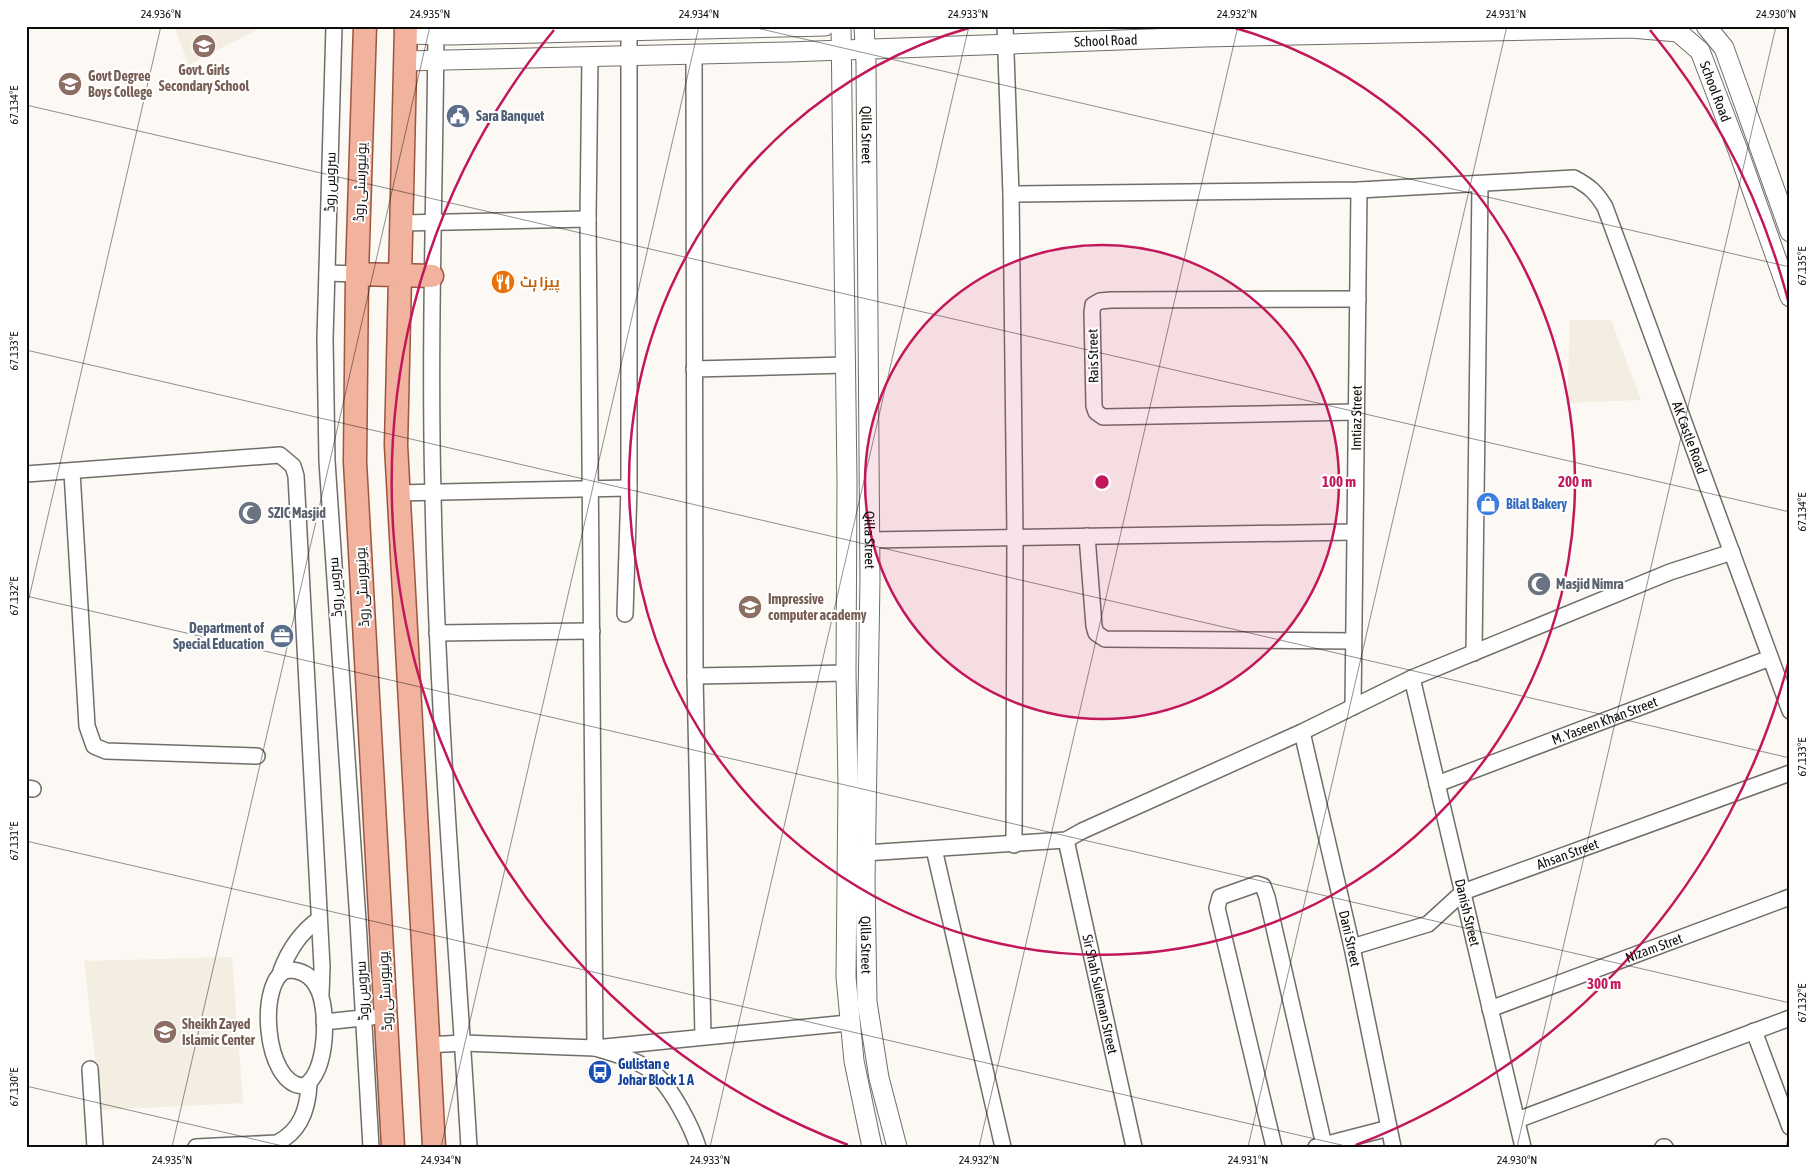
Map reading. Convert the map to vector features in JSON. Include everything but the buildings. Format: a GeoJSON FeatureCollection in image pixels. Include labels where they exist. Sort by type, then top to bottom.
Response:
{"type":"FeatureCollection","features":[{"type":"Feature","properties":{"kind":"main road","name":"یونیورسٹی روڈ"},"geometry":{"type":"LineString","coordinates":[[365,26],[357,274],[355,462],[393,1147]]}},
{"type":"Feature","properties":{"kind":"main road"},"geometry":{"type":"LineString","coordinates":[[406,30],[396,446],[397,493],[434,1147]]}},
{"type":"Feature","properties":{"kind":"main road"},"geometry":{"type":"LineString","coordinates":[[357,274],[432,276]]}},
{"type":"Feature","properties":{"kind":"street","name":"سروس روڈ"},"geometry":{"type":"LineString","coordinates":[[334,26],[325,339],[326,461],[371,1147]]}},
{"type":"Feature","properties":{"kind":"street"},"geometry":{"type":"LineString","coordinates":[[406,30],[587,29],[629,32],[676,29],[825,26]]}},
{"type":"Feature","properties":{"kind":"street","name":"Qilla Street"},"geometry":{"type":"LineString","coordinates":[[841,26],[846,365],[848,785],[846,977],[848,1023],[870,1140]]}},
{"type":"Feature","properties":{"kind":"street"},"geometry":{"type":"LineString","coordinates":[[863,26],[880,26]]}},
{"type":"Feature","properties":{"kind":"street","name":"Qilla Street"},"geometry":{"type":"LineString","coordinates":[[863,26],[865,49],[870,540],[865,853],[867,1002],[879,1078],[897,1147]]}},
{"type":"Feature","properties":{"kind":"street","name":"School Road"},"geometry":{"type":"LineString","coordinates":[[1706,26],[1724,48],[1790,232]]}},
{"type":"Feature","properties":{"kind":"street","name":"School Road"},"geometry":{"type":"LineString","coordinates":[[405,61],[865,49],[1006,35],[1204,37],[1607,28],[1678,32],[1700,52],[1740,153],[1790,297]]}},
{"type":"Feature","properties":{"kind":"street"},"geometry":{"type":"LineString","coordinates":[[436,30],[432,221],[432,492],[437,633],[469,1147]]}},
{"type":"Feature","properties":{"kind":"street"},"geometry":{"type":"LineString","coordinates":[[625,614],[629,488],[629,32]]}},
{"type":"Feature","properties":{"kind":"street"},"geometry":{"type":"LineString","coordinates":[[1006,35],[1011,194],[1015,537],[1014,845]]}},
{"type":"Feature","properties":{"kind":"street"},"geometry":{"type":"LineString","coordinates":[[694,54],[695,676],[703,1036]]}},
{"type":"Feature","properties":{"kind":"street"},"geometry":{"type":"LineString","coordinates":[[590,57],[588,219],[592,489],[595,1048]]}},
{"type":"Feature","properties":{"kind":"street","name":"AK Castle Road"},"geometry":{"type":"LineString","coordinates":[[1480,185],[1574,178],[1597,193],[1605,207],[1790,711]]}},
{"type":"Feature","properties":{"kind":"street"},"geometry":{"type":"LineString","coordinates":[[1011,194],[1359,190],[1480,185],[1474,653]]}},
{"type":"Feature","properties":{"kind":"street","name":"Imtiaz Street"},"geometry":{"type":"LineString","coordinates":[[1353,707],[1359,190]]}},
{"type":"Feature","properties":{"kind":"street"},"geometry":{"type":"LineString","coordinates":[[402,223],[588,219]]}},
{"type":"Feature","properties":{"kind":"street"},"geometry":{"type":"LineString","coordinates":[[327,273],[357,274]]}},
{"type":"Feature","properties":{"kind":"street","name":"Rais Street"},"geometry":{"type":"LineString","coordinates":[[1355,412],[1103,418],[1096,412],[1094,406],[1092,312],[1093,305],[1100,301],[1111,300],[1358,299]]}},
{"type":"Feature","properties":{"kind":"street"},"geometry":{"type":"LineString","coordinates":[[694,369],[846,365]]}},
{"type":"Feature","properties":{"kind":"street"},"geometry":{"type":"LineString","coordinates":[[26,474],[280,455],[293,466],[296,476],[322,967],[320,994],[324,1022],[322,1056],[309,1084],[308,1100],[304,1115],[289,1137],[278,1143],[196,1147]]}},
{"type":"Feature","properties":{"kind":"street"},"geometry":{"type":"LineString","coordinates":[[72,472],[87,726],[94,746],[106,751],[257,756]]}},
{"type":"Feature","properties":{"kind":"street"},"geometry":{"type":"LineString","coordinates":[[397,493],[629,488]]}},
{"type":"Feature","properties":{"kind":"street"},"geometry":{"type":"LineString","coordinates":[[870,540],[1354,532]]}},
{"type":"Feature","properties":{"kind":"street"},"geometry":{"type":"LineString","coordinates":[[1087,536],[1094,626],[1096,633],[1105,639],[1353,641]]}},
{"type":"Feature","properties":{"kind":"street"},"geometry":{"type":"LineString","coordinates":[[865,853],[1014,845],[1066,840],[1082,831],[1302,732],[1412,678],[1670,572],[1732,552]]}},
{"type":"Feature","properties":{"kind":"street"},"geometry":{"type":"LineString","coordinates":[[437,633],[592,631]]}},
{"type":"Feature","properties":{"kind":"street","name":"M. Yaseen Khan Street"},"geometry":{"type":"LineString","coordinates":[[1437,784],[1770,658]]}},
{"type":"Feature","properties":{"kind":"street"},"geometry":{"type":"LineString","coordinates":[[695,676],[846,672]]}},
{"type":"Feature","properties":{"kind":"street","name":"Danish Street"},"geometry":{"type":"LineString","coordinates":[[1412,678],[1523,1147]]}},
{"type":"Feature","properties":{"kind":"street","name":"Dani Street"},"geometry":{"type":"LineString","coordinates":[[1302,732],[1352,947],[1393,1147]]}},
{"type":"Feature","properties":{"kind":"street","name":"Ahsan Street"},"geometry":{"type":"LineString","coordinates":[[1352,947],[1428,924],[1463,892],[1790,774]]}},
{"type":"Feature","properties":{"kind":"street","name":"Sir Shah Suleman Street"},"geometry":{"type":"LineString","coordinates":[[1066,840],[1134,1147]]}},
{"type":"Feature","properties":{"kind":"street"},"geometry":{"type":"LineString","coordinates":[[934,849],[1003,1147]]}},
{"type":"Feature","properties":{"kind":"street"},"geometry":{"type":"LineString","coordinates":[[1274,1147],[1217,908],[1220,897],[1257,884],[1263,886],[1267,897],[1320,1146],[1389,1128]]}},
{"type":"Feature","properties":{"kind":"street","name":"Nizam Stret"},"geometry":{"type":"LineString","coordinates":[[1490,1009],[1790,897]]}},
{"type":"Feature","properties":{"kind":"street"},"geometry":{"type":"LineString","coordinates":[[309,1084],[297,1086],[292,1084],[283,1074],[273,1054],[269,1009],[274,985],[291,947],[299,936],[319,919]]}},
{"type":"Feature","properties":{"kind":"street"},"geometry":{"type":"LineString","coordinates":[[281,971],[296,970],[305,973],[315,983],[320,994]]}},
{"type":"Feature","properties":{"kind":"street"},"geometry":{"type":"LineString","coordinates":[[324,1022],[386,1016]]}},
{"type":"Feature","properties":{"kind":"street"},"geometry":{"type":"LineString","coordinates":[[1517,1120],[1790,1018]]}},
{"type":"Feature","properties":{"kind":"street"},"geometry":{"type":"LineString","coordinates":[[427,1046],[463,1043],[595,1048],[848,1023]]}},
{"type":"Feature","properties":{"kind":"street"},"geometry":{"type":"LineString","coordinates":[[1754,1031],[1790,1127]]}},
{"type":"Feature","properties":{"kind":"street"},"geometry":{"type":"LineString","coordinates":[[595,1048],[626,1057],[656,1074],[680,1108],[698,1147]]}},
{"type":"Feature","properties":{"kind":"street"},"geometry":{"type":"LineString","coordinates":[[90,1069],[95,1147]]}},
{"type":"Feature","properties":{"kind":"street"},"geometry":{"type":"LineString","coordinates":[[870,1140],[892,1126]]}},
{"type":"Feature","properties":{"kind":"shaded area","name":"Govt. Girls Secondary School"},"geometry":{"type":"Polygon","coordinates":[[[174,26],[264,26],[189,65],[174,26]]]}},
{"type":"Feature","properties":{"kind":"shaded area"},"geometry":{"type":"Polygon","coordinates":[[[1570,320],[1611,320],[1641,400],[1567,403],[1570,320]]]}},
{"type":"Feature","properties":{"kind":"shaded area","name":"Sheikh Zayed Islamic Center"},"geometry":{"type":"Polygon","coordinates":[[[232,957],[243,1103],[101,1110],[84,961],[232,957]]]}},
{"type":"Feature","properties":{"kind":"place","name":"Govt. Girls Secondary School"},"geometry":{"type":"Point","coordinates":[204,46]}},
{"type":"Feature","properties":{"kind":"place","name":"Govt Degree Boys College"},"geometry":{"type":"Point","coordinates":[70,84]}},
{"type":"Feature","properties":{"kind":"place","name":"Sara Banquet"},"geometry":{"type":"Point","coordinates":[458,116]}},
{"type":"Feature","properties":{"kind":"place","name":"پیزا ہٹ"},"geometry":{"type":"Point","coordinates":[503,282]}},
{"type":"Feature","properties":{"kind":"place","name":"Bilal Bakery"},"geometry":{"type":"Point","coordinates":[1488,504]}},
{"type":"Feature","properties":{"kind":"place","name":"SZIC Masjid"},"geometry":{"type":"Point","coordinates":[250,513]}},
{"type":"Feature","properties":{"kind":"place","name":"Masjid Nimra"},"geometry":{"type":"Point","coordinates":[1539,584]}},
{"type":"Feature","properties":{"kind":"place","name":"Impressive computer academy"},"geometry":{"type":"Point","coordinates":[750,607]}},
{"type":"Feature","properties":{"kind":"place","name":"Department of Special Education"},"geometry":{"type":"Point","coordinates":[282,636]}},
{"type":"Feature","properties":{"kind":"place","name":"Sheikh Zayed Islamic Center"},"geometry":{"type":"Point","coordinates":[165,1032]}},
{"type":"Feature","properties":{"kind":"place","name":"Gulistan e Johar Block 1 A"},"geometry":{"type":"Point","coordinates":[600,1072]}}]}
